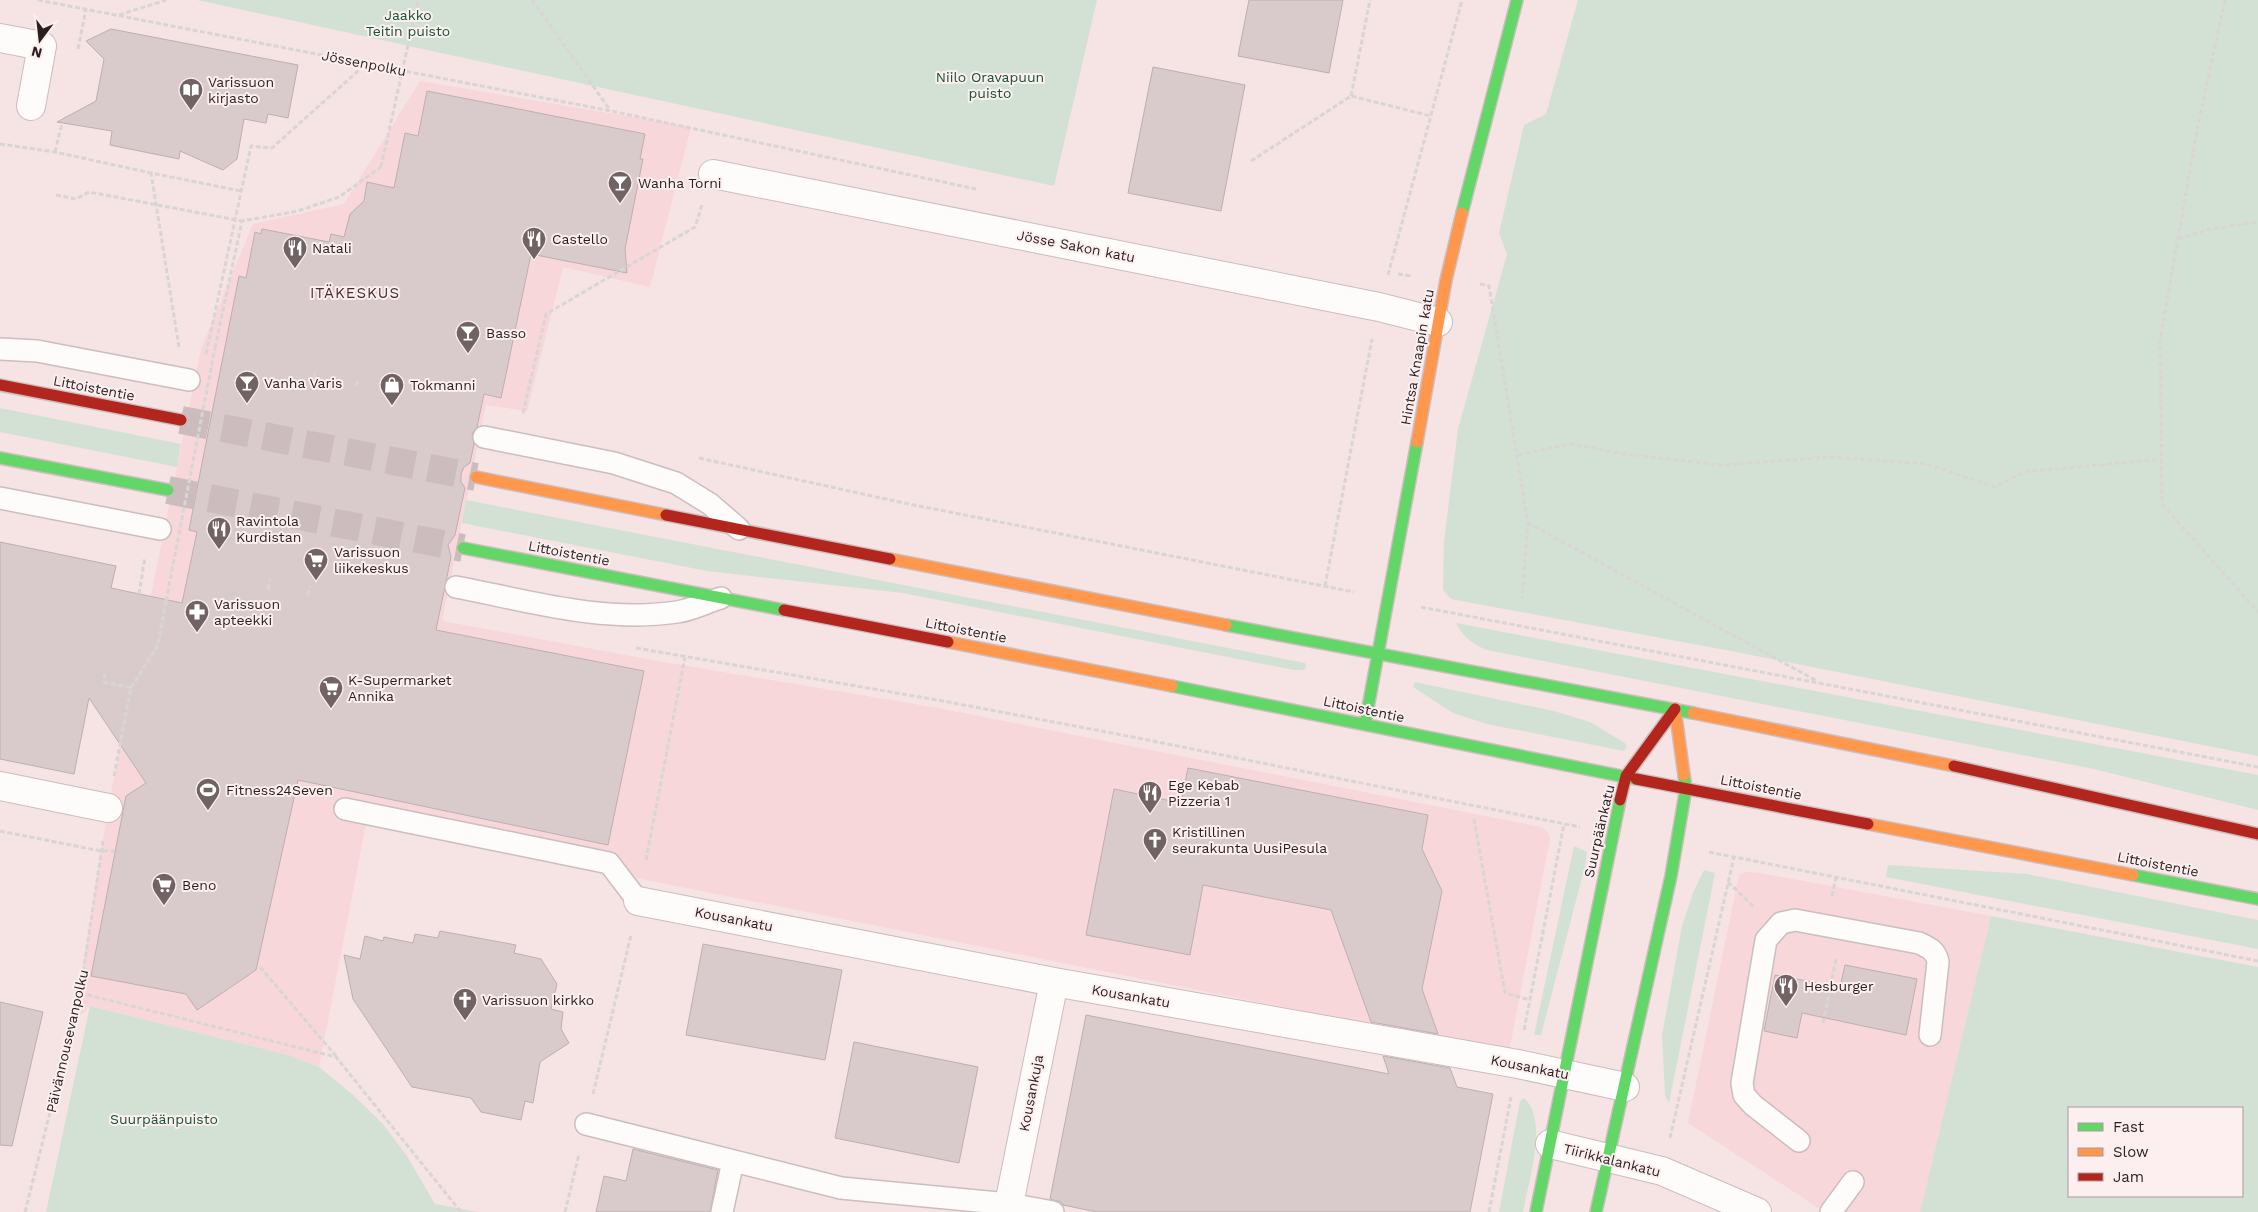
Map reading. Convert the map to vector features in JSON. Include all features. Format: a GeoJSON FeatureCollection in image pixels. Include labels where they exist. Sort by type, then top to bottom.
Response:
{"type":"FeatureCollection","features":[{"type":"Feature","properties":{"kind":"main road","name":"Hintsa Knaapin katu"},"geometry":{"type":"LineString","coordinates":[[1365,724],[1446,280],[1499,64],[1517,0]]}},
{"type":"Feature","properties":{"kind":"main road","name":"Littoistentie"},"geometry":{"type":"LineString","coordinates":[[0,385],[181,420]]}},
{"type":"Feature","properties":{"kind":"main road"},"geometry":{"type":"LineString","coordinates":[[0,458],[168,490]]}},
{"type":"Feature","properties":{"kind":"main road"},"geometry":{"type":"LineString","coordinates":[[476,477],[1377,655],[1675,709],[2022,780],[2258,834]]}},
{"type":"Feature","properties":{"kind":"main road","name":"Littoistentie"},"geometry":{"type":"LineString","coordinates":[[463,548],[2258,899]]}},
{"type":"Feature","properties":{"kind":"main road"},"geometry":{"type":"LineString","coordinates":[[1596,1212],[1625,1087],[1676,846],[1686,788],[1675,709]]}},
{"type":"Feature","properties":{"kind":"main road","name":"Suurpäänkatu"},"geometry":{"type":"LineString","coordinates":[[1536,1212],[1612,834],[1626,776],[1675,709]]}},
{"type":"Feature","properties":{"kind":"street"},"geometry":{"type":"LineString","coordinates":[[0,38],[42,46],[31,106]]}},
{"type":"Feature","properties":{"kind":"street","name":"Jösse Sakon katu"},"geometry":{"type":"LineString","coordinates":[[713,174],[1378,306],[1438,322]]}},
{"type":"Feature","properties":{"kind":"street"},"geometry":{"type":"LineString","coordinates":[[0,786],[108,808]]}},
{"type":"Feature","properties":{"kind":"street","name":"Kousankatu"},"geometry":{"type":"LineString","coordinates":[[638,901],[1054,982],[1518,1064],[1625,1087]]}},
{"type":"Feature","properties":{"kind":"street","name":"Kousankuja"},"geometry":{"type":"LineString","coordinates":[[1009,1204],[1054,982]]}},
{"type":"Feature","properties":{"kind":"street","name":"Tiirikkalankatu"},"geometry":{"type":"LineString","coordinates":[[1550,1144],[1662,1171],[1757,1212]]}},
{"type":"Feature","properties":{"kind":"lane"},"geometry":{"type":"LineString","coordinates":[[0,349],[37,351],[189,380]]}},
{"type":"Feature","properties":{"kind":"lane"},"geometry":{"type":"LineString","coordinates":[[484,437],[614,463],[676,483],[710,504],[739,529]]}},
{"type":"Feature","properties":{"kind":"lane"},"geometry":{"type":"LineString","coordinates":[[0,498],[160,529]]}},
{"type":"Feature","properties":{"kind":"lane"},"geometry":{"type":"LineString","coordinates":[[456,587],[588,613],[635,616],[679,612],[721,598]]}},
{"type":"Feature","properties":{"kind":"lane"},"geometry":{"type":"LineString","coordinates":[[345,808],[609,863],[638,901]]}},
{"type":"Feature","properties":{"kind":"lane"},"geometry":{"type":"LineString","coordinates":[[1799,1141],[1753,1105],[1744,1095],[1742,1083],[1766,940],[1781,923],[1794,920],[1825,925],[1919,943],[1929,947],[1936,954],[1938,974],[1930,1035]]}},
{"type":"Feature","properties":{"kind":"lane"},"geometry":{"type":"LineString","coordinates":[[586,1124],[841,1188],[1009,1204],[1052,1212]]}},
{"type":"Feature","properties":{"kind":"lane"},"geometry":{"type":"LineString","coordinates":[[722,1212],[733,1161]]}},
{"type":"Feature","properties":{"kind":"lane"},"geometry":{"type":"LineString","coordinates":[[1831,1212],[1853,1182]]}},
{"type":"Feature","properties":{"kind":"path","name":"Jössenpolku"},"geometry":{"type":"LineString","coordinates":[[38,0],[610,111],[982,190]]}},
{"type":"Feature","properties":{"kind":"path"},"geometry":{"type":"LineString","coordinates":[[117,16],[166,0]]}},
{"type":"Feature","properties":{"kind":"path"},"geometry":{"type":"LineString","coordinates":[[56,196],[76,200],[88,192],[242,220],[298,211],[339,197],[381,167],[418,0]]}},
{"type":"Feature","properties":{"kind":"path"},"geometry":{"type":"LineString","coordinates":[[532,0],[610,111]]}},
{"type":"Feature","properties":{"kind":"path"},"geometry":{"type":"LineString","coordinates":[[1251,161],[1351,96],[1370,0]]}},
{"type":"Feature","properties":{"kind":"path"},"geometry":{"type":"LineString","coordinates":[[2225,0],[2198,125],[2160,340],[2162,504],[2258,612]]}},
{"type":"Feature","properties":{"kind":"path"},"geometry":{"type":"LineString","coordinates":[[206,357],[251,146],[272,148],[368,63]]}},
{"type":"Feature","properties":{"kind":"path"},"geometry":{"type":"LineString","coordinates":[[1351,96],[1431,116]]}},
{"type":"Feature","properties":{"kind":"path"},"geometry":{"type":"LineString","coordinates":[[0,144],[55,152],[241,191]]}},
{"type":"Feature","properties":{"kind":"path"},"geometry":{"type":"LineString","coordinates":[[151,173],[180,352]]}},
{"type":"Feature","properties":{"kind":"path"},"geometry":{"type":"LineString","coordinates":[[522,419],[546,314],[696,226],[713,174]]}},
{"type":"Feature","properties":{"kind":"path"},"geometry":{"type":"LineString","coordinates":[[105,674],[104,682],[131,688],[158,645],[233,256],[242,220]]}},
{"type":"Feature","properties":{"kind":"path"},"geometry":{"type":"LineString","coordinates":[[2178,239],[2210,230],[2258,222]]}},
{"type":"Feature","properties":{"kind":"path"},"geometry":{"type":"LineString","coordinates":[[227,255],[233,256]]}},
{"type":"Feature","properties":{"kind":"path"},"geometry":{"type":"LineString","coordinates":[[1379,272],[1489,286],[1528,523],[1522,599]]}},
{"type":"Feature","properties":{"kind":"path"},"geometry":{"type":"LineString","coordinates":[[314,378],[315,371]]}},
{"type":"Feature","properties":{"kind":"path"},"geometry":{"type":"LineString","coordinates":[[356,386],[358,379]]}},
{"type":"Feature","properties":{"kind":"path"},"geometry":{"type":"LineString","coordinates":[[1518,455],[1570,444],[1625,454],[1722,465],[1840,458],[1927,464],[1995,487],[2024,472],[2162,459]]}},
{"type":"Feature","properties":{"kind":"path"},"geometry":{"type":"LineString","coordinates":[[1528,523],[1821,684]]}},
{"type":"Feature","properties":{"kind":"path"},"geometry":{"type":"LineString","coordinates":[[138,594],[145,556]]}},
{"type":"Feature","properties":{"kind":"path"},"geometry":{"type":"LineString","coordinates":[[268,589],[270,579]]}},
{"type":"Feature","properties":{"kind":"path"},"geometry":{"type":"LineString","coordinates":[[308,595],[310,586]]}},
{"type":"Feature","properties":{"kind":"path"},"geometry":{"type":"LineString","coordinates":[[628,646],[1128,736],[1612,834]]}},
{"type":"Feature","properties":{"kind":"path","name":"Päivännousevanpolku"},"geometry":{"type":"LineString","coordinates":[[25,1212],[80,994],[108,808],[131,688]]}},
{"type":"Feature","properties":{"kind":"path"},"geometry":{"type":"LineString","coordinates":[[1474,818],[1505,993],[1530,1000]]}},
{"type":"Feature","properties":{"kind":"path"},"geometry":{"type":"LineString","coordinates":[[1490,1212],[1564,824]]}},
{"type":"Feature","properties":{"kind":"path"},"geometry":{"type":"LineString","coordinates":[[0,831],[101,851],[115,851]]}},
{"type":"Feature","properties":{"kind":"path"},"geometry":{"type":"LineString","coordinates":[[1676,846],[2258,961]]}},
{"type":"Feature","properties":{"kind":"path"},"geometry":{"type":"LineString","coordinates":[[1662,1171],[1734,857]]}},
{"type":"Feature","properties":{"kind":"path"},"geometry":{"type":"LineString","coordinates":[[1728,882],[1756,910]]}},
{"type":"Feature","properties":{"kind":"path"},"geometry":{"type":"LineString","coordinates":[[1823,1023],[1838,951],[1820,947],[1825,925]]}},
{"type":"Feature","properties":{"kind":"path"},"geometry":{"type":"LineString","coordinates":[[260,967],[336,1057],[461,1212]]}},
{"type":"Feature","properties":{"kind":"path"},"geometry":{"type":"LineString","coordinates":[[80,994],[336,1057]]}},
{"type":"Feature","properties":{"kind":"shaded area"},"geometry":{"type":"Polygon","coordinates":[[[420,81],[691,127],[650,287],[563,267],[527,411],[486,405],[442,621],[663,662],[938,708],[1541,827],[1548,832],[1550,838],[1509,1052],[366,824],[319,1067],[289,1055],[90,1006],[74,1022],[108,808],[201,349],[253,224],[344,204],[420,81]]]}},
{"type":"Feature","properties":{"kind":"shaded area"},"geometry":{"type":"Polygon","coordinates":[[[1746,872],[1991,916],[1920,1212],[1825,1212],[1688,1123],[1739,875],[1746,872]]]}},
{"type":"Feature","properties":{"kind":"green space","name":"Niilo Oravapuun puisto"},"geometry":{"type":"Polygon","coordinates":[[[197,0],[1097,0],[1054,186],[197,0]]]}},
{"type":"Feature","properties":{"kind":"green space"},"geometry":{"type":"Polygon","coordinates":[[[1578,0],[2258,0],[2258,756],[1736,652],[1451,599],[1443,590],[1444,541],[1458,429],[1507,254],[1499,233],[1524,125],[1546,114],[1578,0]]]}},
{"type":"Feature","properties":{"kind":"green space"},"geometry":{"type":"Polygon","coordinates":[[[0,408],[181,444],[177,467],[0,432],[0,408]]]}},
{"type":"Feature","properties":{"kind":"green space"},"geometry":{"type":"Polygon","coordinates":[[[466,500],[1305,663],[1306,667],[1304,670],[1294,670],[903,593],[707,571],[462,523],[466,500]]]}},
{"type":"Feature","properties":{"kind":"green space"},"geometry":{"type":"Polygon","coordinates":[[[1456,623],[2258,775],[2258,810],[2094,769],[1487,650],[1468,640],[1456,623]]]}},
{"type":"Feature","properties":{"kind":"green space"},"geometry":{"type":"Polygon","coordinates":[[[1415,682],[1554,711],[1590,722],[1625,743],[1627,747],[1624,751],[1487,724],[1453,713],[1413,687],[1415,682]]]}},
{"type":"Feature","properties":{"kind":"green space"},"geometry":{"type":"Polygon","coordinates":[[[1574,846],[1587,852],[1585,866],[1541,1035],[1534,1035],[1574,846]]]}},
{"type":"Feature","properties":{"kind":"green space"},"geometry":{"type":"Polygon","coordinates":[[[1888,865],[2027,874],[2258,920],[2258,949],[1886,877],[1888,865]]]}},
{"type":"Feature","properties":{"kind":"green space"},"geometry":{"type":"Polygon","coordinates":[[[1704,870],[1715,873],[1669,1103],[1665,1095],[1662,1035],[1682,926],[1693,893],[1704,870]]]}},
{"type":"Feature","properties":{"kind":"green space"},"geometry":{"type":"Polygon","coordinates":[[[1991,916],[2258,967],[2258,1212],[1920,1212],[1991,916]]]}},
{"type":"Feature","properties":{"kind":"green space","name":"Suurpäänpuisto"},"geometry":{"type":"Polygon","coordinates":[[[90,1006],[289,1055],[319,1067],[352,1094],[382,1123],[407,1156],[435,1204],[479,1212],[46,1212],[90,1006]]]}},
{"type":"Feature","properties":{"kind":"green space"},"geometry":{"type":"Polygon","coordinates":[[[1524,1098],[1531,1108],[1535,1121],[1536,1136],[1535,1152],[1523,1212],[1499,1212],[1520,1101],[1524,1098]]]}},
{"type":"Feature","properties":{"kind":"building"},"geometry":{"type":"Polygon","coordinates":[[[1249,0],[1343,0],[1329,73],[1238,56],[1249,0]]]}},
{"type":"Feature","properties":{"kind":"building"},"geometry":{"type":"Polygon","coordinates":[[[111,29],[298,65],[288,118],[268,114],[266,123],[244,119],[237,159],[223,170],[180,151],[179,159],[110,145],[112,131],[57,122],[96,101],[104,59],[86,41],[111,29]]]}},
{"type":"Feature","properties":{"kind":"building"},"geometry":{"type":"Polygon","coordinates":[[[1153,67],[1245,85],[1221,211],[1128,193],[1153,67]]]}},
{"type":"Feature","properties":{"kind":"building","name":"Varissuon liikekeskus"},"geometry":{"type":"Polygon","coordinates":[[[427,91],[645,134],[640,159],[643,159],[625,249],[627,273],[531,254],[501,398],[484,394],[477,427],[472,434],[474,444],[470,463],[464,467],[461,474],[461,482],[465,488],[455,535],[448,545],[451,557],[436,630],[644,671],[608,845],[298,780],[256,970],[197,1010],[186,994],[91,976],[126,796],[146,783],[89,698],[74,774],[0,759],[0,542],[116,566],[111,588],[182,603],[197,532],[189,530],[205,448],[239,276],[246,278],[255,232],[261,234],[262,229],[329,242],[331,234],[344,237],[350,214],[364,201],[367,182],[394,188],[405,133],[418,136],[427,91]]]}},
{"type":"Feature","properties":{"kind":"building"},"geometry":{"type":"Polygon","coordinates":[[[1188,768],[1428,815],[1422,849],[1442,891],[1422,989],[1438,1034],[1371,1022],[1331,910],[1203,885],[1190,955],[1086,935],[1114,789],[1181,803],[1188,768]]]}},
{"type":"Feature","properties":{"kind":"building","name":"Varissuon kirkko"},"geometry":{"type":"Polygon","coordinates":[[[440,931],[516,945],[514,953],[541,959],[557,984],[551,1009],[563,1012],[561,1029],[569,1043],[540,1062],[533,1103],[525,1101],[521,1120],[481,1112],[471,1098],[412,1087],[353,999],[344,955],[360,959],[365,936],[383,941],[384,937],[413,943],[415,934],[438,938],[440,931]]]}},
{"type":"Feature","properties":{"kind":"building"},"geometry":{"type":"Polygon","coordinates":[[[703,944],[842,970],[825,1060],[686,1035],[703,944]]]}},
{"type":"Feature","properties":{"kind":"building"},"geometry":{"type":"Polygon","coordinates":[[[1845,965],[1917,979],[1906,1035],[1802,1013],[1797,1038],[1764,1031],[1775,975],[1840,987],[1845,965]]]}},
{"type":"Feature","properties":{"kind":"building"},"geometry":{"type":"Polygon","coordinates":[[[0,1002],[43,1012],[12,1146],[0,1145],[0,1002]]]}},
{"type":"Feature","properties":{"kind":"building"},"geometry":{"type":"Polygon","coordinates":[[[1086,1015],[1389,1074],[1383,1056],[1450,1068],[1457,1087],[1493,1094],[1470,1212],[1097,1212],[1063,1205],[1061,1202],[1050,1199],[1086,1015]]]}},
{"type":"Feature","properties":{"kind":"building"},"geometry":{"type":"Polygon","coordinates":[[[854,1042],[978,1067],[959,1163],[835,1138],[854,1042]]]}},
{"type":"Feature","properties":{"kind":"building"},"geometry":{"type":"Polygon","coordinates":[[[633,1149],[718,1170],[710,1212],[596,1212],[604,1176],[626,1181],[633,1149]]]}},
{"type":"Feature","properties":{"kind":"tunnel"},"geometry":{"type":"LineString","coordinates":[[181,420],[476,477]]}},
{"type":"Feature","properties":{"kind":"tunnel"},"geometry":{"type":"LineString","coordinates":[[168,490],[463,548]]}},
{"type":"Feature","properties":{"kind":"traffic: fast"},"geometry":{"type":"LineString","coordinates":[[1462,213],[1517,0]]}},
{"type":"Feature","properties":{"kind":"traffic: fast"},"geometry":{"type":"LineString","coordinates":[[1365,724],[1417,442]]}},
{"type":"Feature","properties":{"kind":"traffic: fast"},"geometry":{"type":"LineString","coordinates":[[0,458],[168,490]]}},
{"type":"Feature","properties":{"kind":"traffic: fast"},"geometry":{"type":"LineString","coordinates":[[463,548],[784,610]]}},
{"type":"Feature","properties":{"kind":"traffic: fast"},"geometry":{"type":"LineString","coordinates":[[1226,625],[1693,713]]}},
{"type":"Feature","properties":{"kind":"traffic: fast"},"geometry":{"type":"LineString","coordinates":[[1172,686],[1636,779]]}},
{"type":"Feature","properties":{"kind":"traffic: fast"},"geometry":{"type":"LineString","coordinates":[[1596,1212],[1671,876],[1686,788],[1684,775]]}},
{"type":"Feature","properties":{"kind":"traffic: fast"},"geometry":{"type":"LineString","coordinates":[[1536,1212],[1620,800]]}},
{"type":"Feature","properties":{"kind":"traffic: fast"},"geometry":{"type":"LineString","coordinates":[[2133,875],[2258,899]]}},
{"type":"Feature","properties":{"kind":"traffic: slow"},"geometry":{"type":"LineString","coordinates":[[1417,442],[1446,280],[1462,213]]}},
{"type":"Feature","properties":{"kind":"traffic: slow"},"geometry":{"type":"LineString","coordinates":[[476,477],[666,515]]}},
{"type":"Feature","properties":{"kind":"traffic: slow"},"geometry":{"type":"LineString","coordinates":[[890,559],[1226,625]]}},
{"type":"Feature","properties":{"kind":"traffic: slow"},"geometry":{"type":"LineString","coordinates":[[948,642],[1172,686]]}},
{"type":"Feature","properties":{"kind":"traffic: slow"},"geometry":{"type":"LineString","coordinates":[[1675,709],[1684,775]]}},
{"type":"Feature","properties":{"kind":"traffic: slow"},"geometry":{"type":"LineString","coordinates":[[1693,713],[1954,766]]}},
{"type":"Feature","properties":{"kind":"traffic: slow"},"geometry":{"type":"LineString","coordinates":[[1868,824],[2133,875]]}},
{"type":"Feature","properties":{"kind":"traffic: jam"},"geometry":{"type":"LineString","coordinates":[[0,385],[181,420]]}},
{"type":"Feature","properties":{"kind":"traffic: jam"},"geometry":{"type":"LineString","coordinates":[[666,515],[890,559]]}},
{"type":"Feature","properties":{"kind":"traffic: jam"},"geometry":{"type":"LineString","coordinates":[[784,610],[948,642]]}},
{"type":"Feature","properties":{"kind":"traffic: jam"},"geometry":{"type":"LineString","coordinates":[[1620,800],[1626,776],[1675,709]]}},
{"type":"Feature","properties":{"kind":"traffic: jam"},"geometry":{"type":"LineString","coordinates":[[1954,766],[2258,834]]}},
{"type":"Feature","properties":{"kind":"traffic: jam"},"geometry":{"type":"LineString","coordinates":[[1636,779],[1868,824]]}},
{"type":"Feature","properties":{"kind":"place","name":"Varissuon kirjasto"},"geometry":{"type":"Point","coordinates":[191,111]}},
{"type":"Feature","properties":{"kind":"place","name":"Wanha Torni"},"geometry":{"type":"Point","coordinates":[620,204]}},
{"type":"Feature","properties":{"kind":"place","name":"Castello"},"geometry":{"type":"Point","coordinates":[534,260]}},
{"type":"Feature","properties":{"kind":"place","name":"Natali"},"geometry":{"type":"Point","coordinates":[295,269]}},
{"type":"Feature","properties":{"kind":"place","name":"Basso"},"geometry":{"type":"Point","coordinates":[468,354]}},
{"type":"Feature","properties":{"kind":"place","name":"Vanha Varis"},"geometry":{"type":"Point","coordinates":[247,404]}},
{"type":"Feature","properties":{"kind":"place","name":"Tokmanni"},"geometry":{"type":"Point","coordinates":[392,406]}},
{"type":"Feature","properties":{"kind":"place","name":"Ravintola Kurdistan"},"geometry":{"type":"Point","coordinates":[219,550]}},
{"type":"Feature","properties":{"kind":"place","name":"Varissuon liikekeskus"},"geometry":{"type":"Point","coordinates":[316,581]}},
{"type":"Feature","properties":{"kind":"place","name":"Varissuon apteekki"},"geometry":{"type":"Point","coordinates":[197,633]}},
{"type":"Feature","properties":{"kind":"place","name":"K-Supermarket Annika"},"geometry":{"type":"Point","coordinates":[331,709]}},
{"type":"Feature","properties":{"kind":"place","name":"Fitness24Seven"},"geometry":{"type":"Point","coordinates":[208,811]}},
{"type":"Feature","properties":{"kind":"place","name":"Ege Kebab Pizzeria 1"},"geometry":{"type":"Point","coordinates":[1150,814]}},
{"type":"Feature","properties":{"kind":"place","name":"Kristillinen seurakunta UusiPesula"},"geometry":{"type":"Point","coordinates":[1155,861]}},
{"type":"Feature","properties":{"kind":"place","name":"Beno"},"geometry":{"type":"Point","coordinates":[164,906]}},
{"type":"Feature","properties":{"kind":"place","name":"Hesburger"},"geometry":{"type":"Point","coordinates":[1786,1007]}},
{"type":"Feature","properties":{"kind":"place","name":"Varissuon kirkko"},"geometry":{"type":"Point","coordinates":[465,1021]}},
{"type":"Feature","properties":{"kind":"district","name":"ITÄKESKUS"},"geometry":{"type":"Point","coordinates":[355,293]}},
{"type":"Feature","properties":{"kind":"park label","name":"Jaakko Teitin puisto"},"geometry":{"type":"Point","coordinates":[408,24]}}]}
